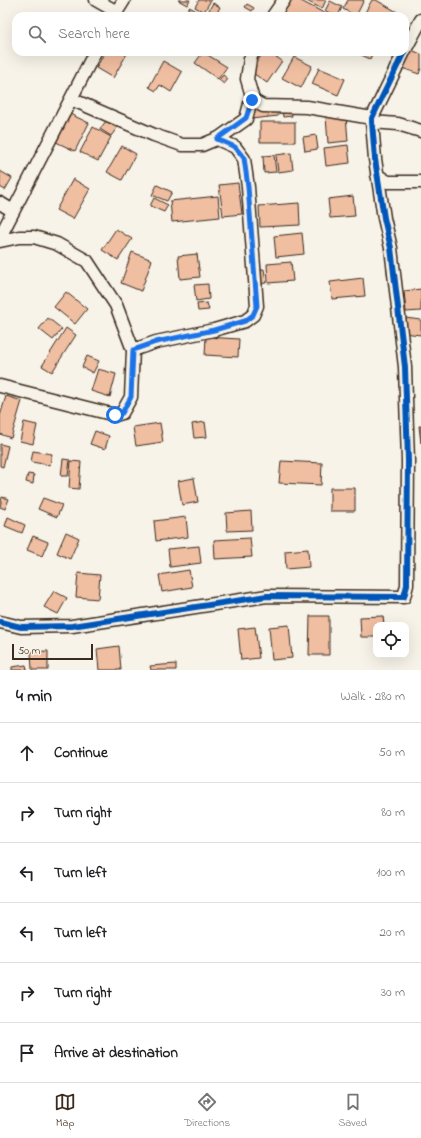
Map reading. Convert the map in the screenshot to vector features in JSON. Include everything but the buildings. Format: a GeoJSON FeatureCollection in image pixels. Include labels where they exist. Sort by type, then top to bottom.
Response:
{"type":"FeatureCollection","features":[{"type":"Feature","properties":{"kind":"street"},"geometry":{"type":"LineString","coordinates":[[96,0],[112,12]]}},
{"type":"Feature","properties":{"kind":"street"},"geometry":{"type":"LineString","coordinates":[[116,12],[124,0]]}},
{"type":"Feature","properties":{"kind":"street"},"geometry":{"type":"LineString","coordinates":[[276,12],[284,0]]}},
{"type":"Feature","properties":{"kind":"street"},"geometry":{"type":"LineString","coordinates":[[409,42],[421,20]]}},
{"type":"Feature","properties":{"kind":"street"},"geometry":{"type":"LineString","coordinates":[[0,237],[93,56]]}},
{"type":"Feature","properties":{"kind":"street"},"geometry":{"type":"LineString","coordinates":[[71,98],[154,135],[182,145],[202,145],[217,139],[246,118],[252,100],[247,79],[251,56]]}},
{"type":"Feature","properties":{"kind":"street"},"geometry":{"type":"LineString","coordinates":[[0,622],[21,627],[72,626],[266,596],[404,597],[407,585],[408,469],[405,367],[391,248],[384,218],[372,120],[402,56]]}},
{"type":"Feature","properties":{"kind":"street"},"geometry":{"type":"LineString","coordinates":[[252,100],[263,106],[307,107],[398,124],[421,131]]}},
{"type":"Feature","properties":{"kind":"street"},"geometry":{"type":"LineString","coordinates":[[133,350],[156,342],[214,330],[245,321],[253,315],[257,306],[248,187],[244,158],[235,147],[217,139]]}},
{"type":"Feature","properties":{"kind":"street"},"geometry":{"type":"LineString","coordinates":[[378,175],[388,182],[421,182]]}},
{"type":"Feature","properties":{"kind":"street"},"geometry":{"type":"LineString","coordinates":[[0,203],[13,211]]}},
{"type":"Feature","properties":{"kind":"street"},"geometry":{"type":"LineString","coordinates":[[0,241],[19,237],[34,237],[57,244],[87,261],[116,305],[133,350],[131,397],[122,413],[115,415],[0,386]]}},
{"type":"Feature","properties":{"kind":"cycle path"},"geometry":{"type":"LineString","coordinates":[[0,622],[21,627],[72,626],[267,596],[404,597],[407,585],[408,461],[405,367],[391,248],[384,218],[375,159],[372,122],[372,118],[402,56]]}},
{"type":"Feature","properties":{"kind":"route"},"geometry":{"type":"LineString","coordinates":[[115,415],[122,413],[131,397],[133,350],[156,342],[214,330],[245,321],[253,315],[257,306],[248,187],[244,158],[235,147],[217,139],[246,118],[251,107],[252,100]]}}]}
